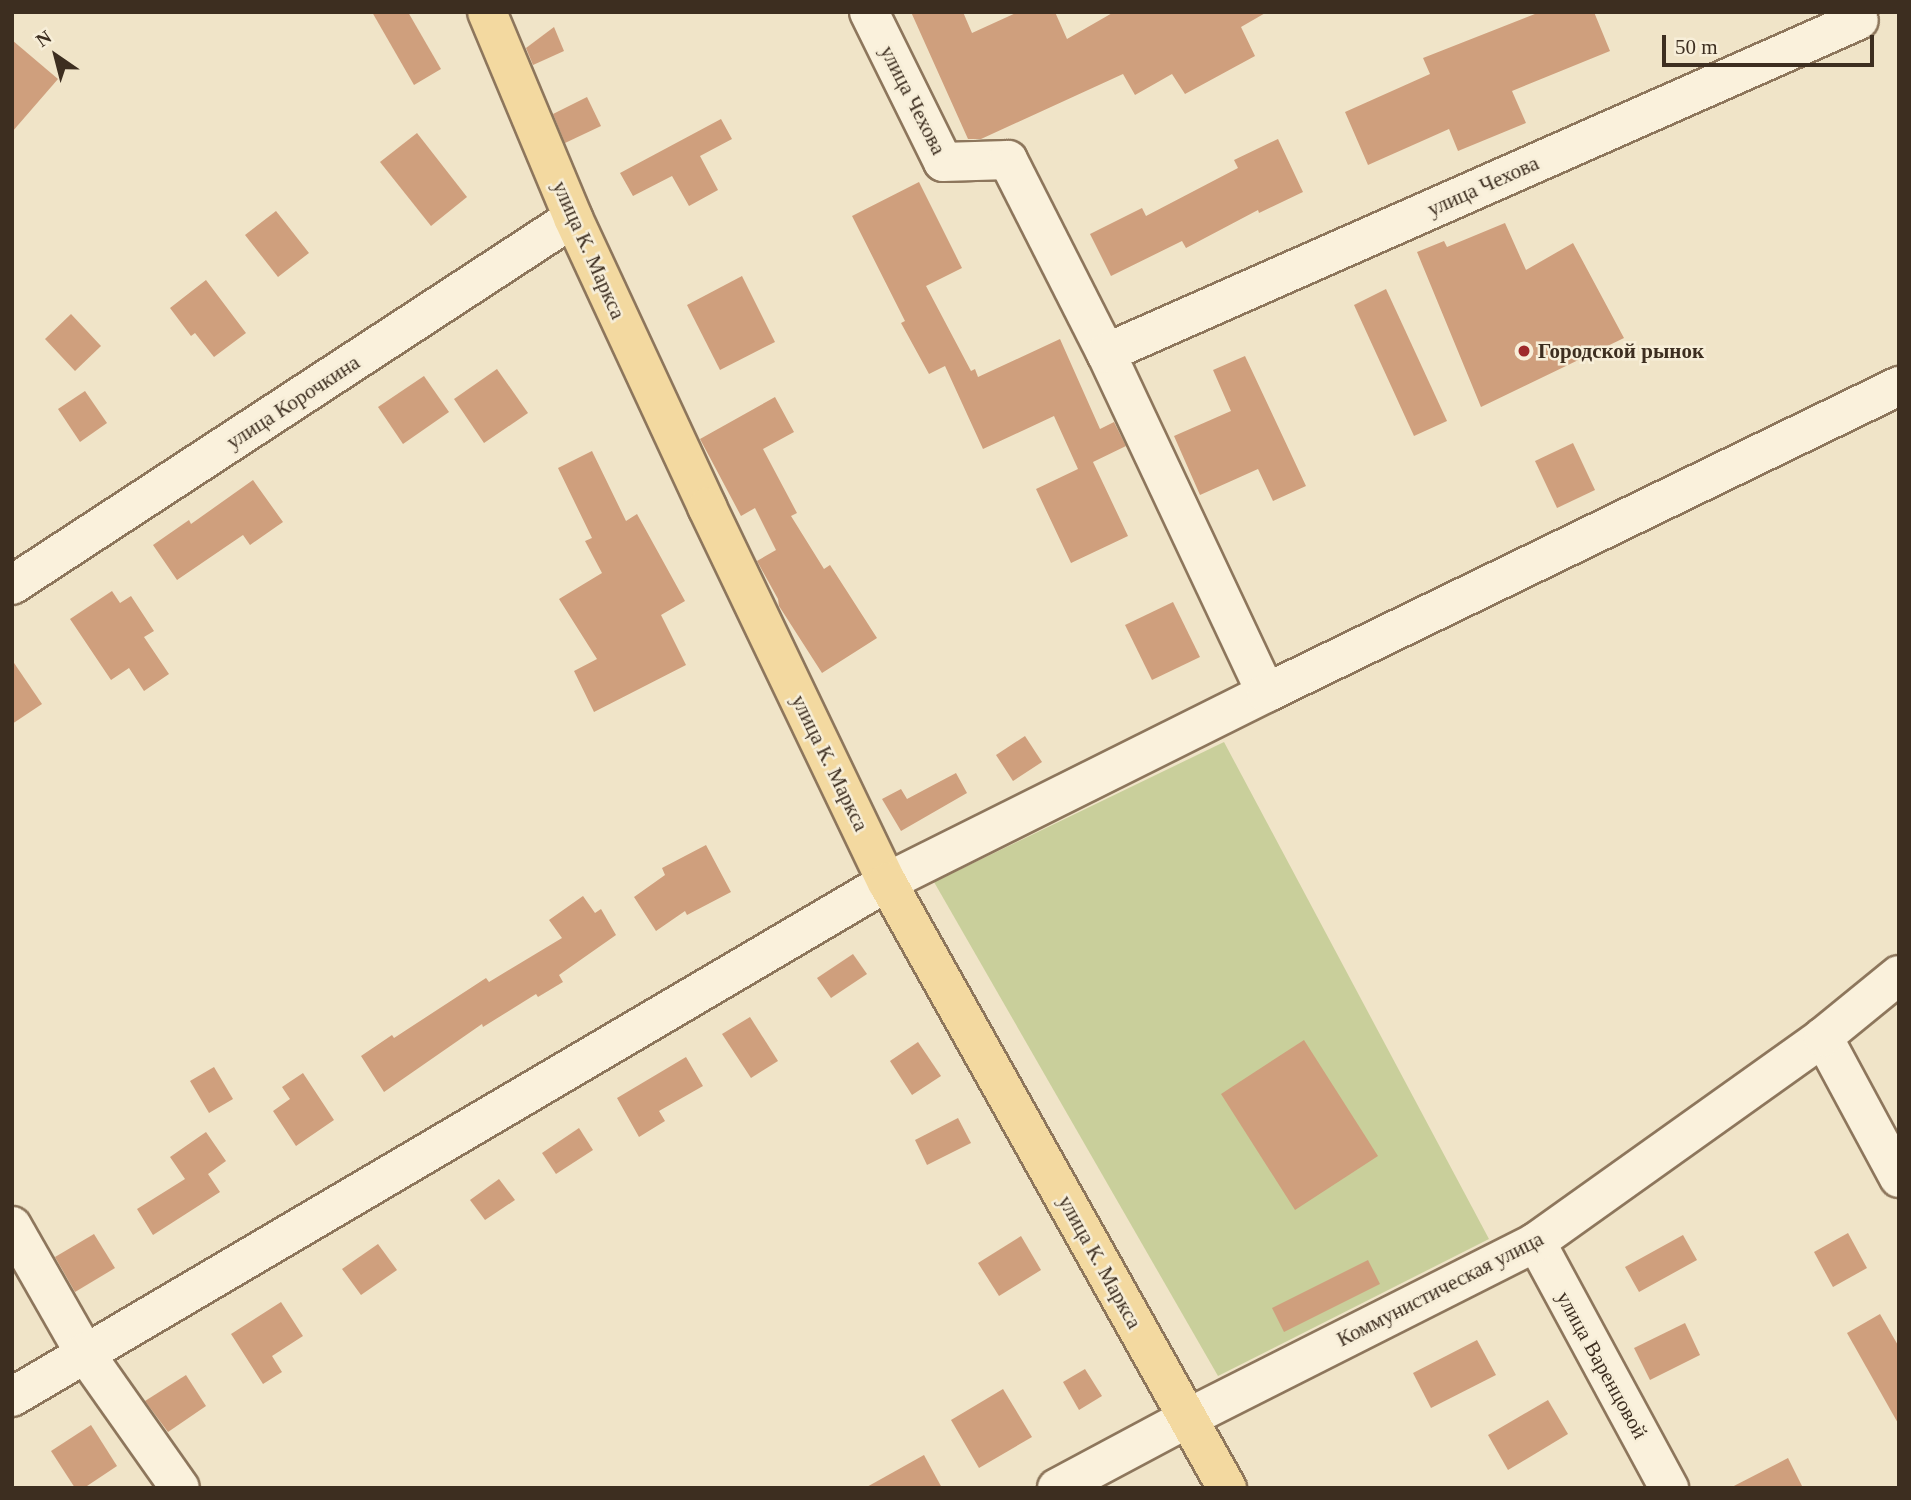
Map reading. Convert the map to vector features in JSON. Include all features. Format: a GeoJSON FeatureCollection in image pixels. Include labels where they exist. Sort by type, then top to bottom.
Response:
{"type":"FeatureCollection","features":[{"type":"Feature","properties":{"kind":"main road","name":"улица К. Маркса"},"geometry":{"type":"LineString","coordinates":[[487,12],[573,218],[706,506],[887,882],[1227,1488]]}},
{"type":"Feature","properties":{"kind":"street","name":"улица Чехова"},"geometry":{"type":"LineString","coordinates":[[869,12],[943,162],[1008,160],[1106,353],[1266,693]]}},
{"type":"Feature","properties":{"kind":"street","name":"улица Чехова"},"geometry":{"type":"LineString","coordinates":[[1106,353],[1860,20]]}},
{"type":"Feature","properties":{"kind":"street","name":"улица Корочкина"},"geometry":{"type":"LineString","coordinates":[[13,583],[573,218]]}},
{"type":"Feature","properties":{"kind":"street"},"geometry":{"type":"LineString","coordinates":[[12,1397],[84,1352],[887,882],[1266,693],[1899,386]]}},
{"type":"Feature","properties":{"kind":"street","name":"Коммунистическая улица"},"geometry":{"type":"LineString","coordinates":[[1057,1488],[1188,1418],[1536,1242],[1823,1037],[1899,975]]}},
{"type":"Feature","properties":{"kind":"street"},"geometry":{"type":"LineString","coordinates":[[1823,1037],[1899,1178]]}},
{"type":"Feature","properties":{"kind":"street"},"geometry":{"type":"LineString","coordinates":[[12,1226],[84,1352],[180,1488]]}},
{"type":"Feature","properties":{"kind":"street","name":"улица Варенцовой"},"geometry":{"type":"LineString","coordinates":[[1536,1242],[1669,1488]]}},
{"type":"Feature","properties":{"kind":"green space"},"geometry":{"type":"Polygon","coordinates":[[[1224,742],[1489,1239],[1218,1376],[934,882],[1224,742]]]}},
{"type":"Feature","properties":{"kind":"building"},"geometry":{"type":"Polygon","coordinates":[[[372,12],[408,12],[441,69],[414,85],[372,12]]]}},
{"type":"Feature","properties":{"kind":"building"},"geometry":{"type":"Polygon","coordinates":[[[911,12],[963,12],[972,33],[1018,12],[1055,12],[1067,39],[1114,12],[1267,12],[1241,27],[1255,56],[1185,94],[1172,74],[1135,95],[1123,74],[981,139],[968,139],[911,12]]]}},
{"type":"Feature","properties":{"kind":"building"},"geometry":{"type":"Polygon","coordinates":[[[1540,12],[1594,12],[1610,51],[1512,91],[1526,123],[1458,151],[1449,129],[1368,165],[1345,112],[1430,74],[1423,58],[1540,12]]]}},
{"type":"Feature","properties":{"kind":"building"},"geometry":{"type":"Polygon","coordinates":[[[554,27],[564,51],[533,65],[526,48],[554,27]]]}},
{"type":"Feature","properties":{"kind":"building"},"geometry":{"type":"Polygon","coordinates":[[[12,40],[58,79],[12,132],[12,40]]]}},
{"type":"Feature","properties":{"kind":"building"},"geometry":{"type":"Polygon","coordinates":[[[587,97],[601,126],[565,143],[553,114],[587,97]]]}},
{"type":"Feature","properties":{"kind":"building"},"geometry":{"type":"Polygon","coordinates":[[[721,119],[732,139],[700,156],[718,190],[689,206],[672,176],[633,196],[620,173],[721,119]]]}},
{"type":"Feature","properties":{"kind":"building"},"geometry":{"type":"Polygon","coordinates":[[[417,133],[467,197],[431,226],[380,162],[417,133]]]}},
{"type":"Feature","properties":{"kind":"building"},"geometry":{"type":"Polygon","coordinates":[[[1278,139],[1303,192],[1259,213],[1258,210],[1186,248],[1182,241],[1111,276],[1090,234],[1142,208],[1146,216],[1238,168],[1234,160],[1278,139]]]}},
{"type":"Feature","properties":{"kind":"building"},"geometry":{"type":"Polygon","coordinates":[[[919,182],[962,268],[926,286],[971,371],[975,369],[978,377],[1060,339],[1100,429],[1114,422],[1126,446],[1093,462],[1128,536],[1071,563],[1036,489],[1078,469],[1054,416],[983,449],[945,366],[929,374],[901,323],[905,321],[852,216],[919,182]]]}},
{"type":"Feature","properties":{"kind":"building"},"geometry":{"type":"Polygon","coordinates":[[[276,211],[309,253],[278,277],[245,235],[276,211]]]}},
{"type":"Feature","properties":{"kind":"building"},"geometry":{"type":"Polygon","coordinates":[[[1505,223],[1526,270],[1573,243],[1624,338],[1481,407],[1417,252],[1444,241],[1447,247],[1505,223]]]}},
{"type":"Feature","properties":{"kind":"building"},"geometry":{"type":"Polygon","coordinates":[[[742,276],[775,342],[720,370],[687,305],[742,276]]]}},
{"type":"Feature","properties":{"kind":"building"},"geometry":{"type":"Polygon","coordinates":[[[206,280],[246,333],[214,357],[195,333],[191,336],[170,308],[206,280]]]}},
{"type":"Feature","properties":{"kind":"building"},"geometry":{"type":"Polygon","coordinates":[[[1386,289],[1447,421],[1414,436],[1354,305],[1386,289]]]}},
{"type":"Feature","properties":{"kind":"building"},"geometry":{"type":"Polygon","coordinates":[[[71,314],[101,346],[75,371],[45,339],[71,314]]]}},
{"type":"Feature","properties":{"kind":"building"},"geometry":{"type":"Polygon","coordinates":[[[1245,356],[1306,486],[1273,501],[1258,469],[1200,495],[1174,436],[1231,411],[1213,370],[1245,356]]]}},
{"type":"Feature","properties":{"kind":"building"},"geometry":{"type":"Polygon","coordinates":[[[497,369],[528,413],[484,443],[454,399],[497,369]]]}},
{"type":"Feature","properties":{"kind":"building"},"geometry":{"type":"Polygon","coordinates":[[[424,376],[449,412],[403,444],[378,407],[424,376]]]}},
{"type":"Feature","properties":{"kind":"building"},"geometry":{"type":"Polygon","coordinates":[[[85,391],[107,423],[80,442],[58,409],[85,391]]]}},
{"type":"Feature","properties":{"kind":"building"},"geometry":{"type":"Polygon","coordinates":[[[775,397],[794,432],[763,449],[797,513],[791,516],[824,569],[830,565],[877,638],[822,673],[779,606],[778,599],[757,561],[776,550],[755,508],[741,516],[700,439],[775,397]]]}},
{"type":"Feature","properties":{"kind":"building"},"geometry":{"type":"Polygon","coordinates":[[[1573,443],[1595,490],[1557,508],[1535,461],[1573,443]]]}},
{"type":"Feature","properties":{"kind":"building"},"geometry":{"type":"Polygon","coordinates":[[[592,451],[626,521],[637,514],[685,601],[661,615],[686,665],[594,712],[574,671],[597,659],[559,599],[602,573],[585,541],[592,538],[558,468],[592,451]]]}},
{"type":"Feature","properties":{"kind":"building"},"geometry":{"type":"Polygon","coordinates":[[[253,480],[283,522],[250,545],[243,535],[177,580],[153,545],[189,520],[191,524],[253,480]]]}},
{"type":"Feature","properties":{"kind":"building"},"geometry":{"type":"Polygon","coordinates":[[[112,591],[120,603],[131,596],[154,631],[144,637],[169,674],[144,691],[129,668],[111,680],[70,619],[112,591]]]}},
{"type":"Feature","properties":{"kind":"building"},"geometry":{"type":"Polygon","coordinates":[[[1173,602],[1200,657],[1152,680],[1125,625],[1173,602]]]}},
{"type":"Feature","properties":{"kind":"building"},"geometry":{"type":"Polygon","coordinates":[[[12,660],[42,704],[12,724],[12,660]]]}},
{"type":"Feature","properties":{"kind":"building"},"geometry":{"type":"Polygon","coordinates":[[[1025,736],[1042,762],[1013,781],[996,755],[1025,736]]]}},
{"type":"Feature","properties":{"kind":"building"},"geometry":{"type":"Polygon","coordinates":[[[956,773],[967,793],[901,831],[882,799],[901,789],[907,799],[956,773]]]}},
{"type":"Feature","properties":{"kind":"building"},"geometry":{"type":"Polygon","coordinates":[[[706,845],[731,892],[687,915],[685,911],[656,931],[634,897],[665,875],[662,868],[706,845]]]}},
{"type":"Feature","properties":{"kind":"building"},"geometry":{"type":"Polygon","coordinates":[[[583,896],[595,913],[601,909],[616,935],[559,975],[563,982],[538,997],[536,994],[483,1027],[482,1024],[384,1092],[361,1056],[392,1035],[394,1038],[486,978],[489,982],[562,938],[549,920],[583,896]]]}},
{"type":"Feature","properties":{"kind":"building"},"geometry":{"type":"Polygon","coordinates":[[[853,954],[867,974],[831,998],[817,978],[853,954]]]}},
{"type":"Feature","properties":{"kind":"building"},"geometry":{"type":"Polygon","coordinates":[[[750,1017],[778,1061],[751,1078],[722,1034],[750,1017]]]}},
{"type":"Feature","properties":{"kind":"building"},"geometry":{"type":"Polygon","coordinates":[[[1304,1040],[1378,1156],[1295,1210],[1221,1094],[1304,1040]]]}},
{"type":"Feature","properties":{"kind":"building"},"geometry":{"type":"Polygon","coordinates":[[[918,1042],[941,1076],[912,1095],[890,1061],[918,1042]]]}},
{"type":"Feature","properties":{"kind":"building"},"geometry":{"type":"Polygon","coordinates":[[[686,1057],[703,1086],[659,1111],[665,1121],[639,1137],[617,1098],[686,1057]]]}},
{"type":"Feature","properties":{"kind":"building"},"geometry":{"type":"Polygon","coordinates":[[[214,1067],[233,1099],[209,1113],[190,1081],[214,1067]]]}},
{"type":"Feature","properties":{"kind":"building"},"geometry":{"type":"Polygon","coordinates":[[[303,1073],[334,1120],[296,1146],[273,1111],[290,1099],[282,1087],[303,1073]]]}},
{"type":"Feature","properties":{"kind":"building"},"geometry":{"type":"Polygon","coordinates":[[[958,1118],[971,1143],[927,1165],[915,1140],[958,1118]]]}},
{"type":"Feature","properties":{"kind":"building"},"geometry":{"type":"Polygon","coordinates":[[[579,1128],[593,1150],[556,1174],[542,1153],[579,1128]]]}},
{"type":"Feature","properties":{"kind":"building"},"geometry":{"type":"Polygon","coordinates":[[[206,1132],[226,1161],[208,1174],[220,1192],[153,1235],[137,1209],[185,1179],[170,1157],[206,1132]]]}},
{"type":"Feature","properties":{"kind":"building"},"geometry":{"type":"Polygon","coordinates":[[[499,1179],[515,1200],[485,1220],[470,1200],[499,1179]]]}},
{"type":"Feature","properties":{"kind":"building"},"geometry":{"type":"Polygon","coordinates":[[[1848,1233],[1867,1268],[1833,1287],[1814,1252],[1848,1233]]]}},
{"type":"Feature","properties":{"kind":"building"},"geometry":{"type":"Polygon","coordinates":[[[94,1234],[115,1268],[75,1292],[55,1257],[94,1234]]]}},
{"type":"Feature","properties":{"kind":"building"},"geometry":{"type":"Polygon","coordinates":[[[1683,1235],[1697,1260],[1639,1292],[1625,1267],[1683,1235]]]}},
{"type":"Feature","properties":{"kind":"building"},"geometry":{"type":"Polygon","coordinates":[[[1021,1236],[1041,1270],[999,1296],[978,1263],[1021,1236]]]}},
{"type":"Feature","properties":{"kind":"building"},"geometry":{"type":"Polygon","coordinates":[[[378,1244],[397,1270],[361,1295],[342,1269],[378,1244]]]}},
{"type":"Feature","properties":{"kind":"building"},"geometry":{"type":"Polygon","coordinates":[[[1368,1260],[1380,1284],[1284,1332],[1272,1308],[1368,1260]]]}},
{"type":"Feature","properties":{"kind":"building"},"geometry":{"type":"Polygon","coordinates":[[[281,1302],[303,1336],[272,1356],[282,1372],[263,1384],[231,1334],[281,1302]]]}},
{"type":"Feature","properties":{"kind":"building"},"geometry":{"type":"Polygon","coordinates":[[[1880,1314],[1899,1347],[1899,1425],[1847,1333],[1880,1314]]]}},
{"type":"Feature","properties":{"kind":"building"},"geometry":{"type":"Polygon","coordinates":[[[1685,1323],[1700,1355],[1650,1380],[1634,1348],[1685,1323]]]}},
{"type":"Feature","properties":{"kind":"building"},"geometry":{"type":"Polygon","coordinates":[[[1477,1340],[1496,1375],[1431,1408],[1413,1373],[1477,1340]]]}},
{"type":"Feature","properties":{"kind":"building"},"geometry":{"type":"Polygon","coordinates":[[[1085,1369],[1102,1396],[1079,1410],[1063,1382],[1085,1369]]]}},
{"type":"Feature","properties":{"kind":"building"},"geometry":{"type":"Polygon","coordinates":[[[186,1375],[206,1406],[168,1432],[145,1401],[186,1375]]]}},
{"type":"Feature","properties":{"kind":"building"},"geometry":{"type":"Polygon","coordinates":[[[1003,1389],[1032,1437],[979,1468],[951,1420],[1003,1389]]]}},
{"type":"Feature","properties":{"kind":"building"},"geometry":{"type":"Polygon","coordinates":[[[1548,1400],[1568,1434],[1508,1470],[1488,1435],[1548,1400]]]}},
{"type":"Feature","properties":{"kind":"building"},"geometry":{"type":"Polygon","coordinates":[[[91,1425],[117,1466],[84,1488],[75,1488],[51,1451],[91,1425]]]}},
{"type":"Feature","properties":{"kind":"building"},"geometry":{"type":"Polygon","coordinates":[[[924,1455],[942,1488],[865,1488],[924,1455]]]}},
{"type":"Feature","properties":{"kind":"building"},"geometry":{"type":"Polygon","coordinates":[[[1788,1458],[1803,1488],[1730,1488],[1788,1458]]]}},
{"type":"Feature","properties":{"kind":"place","name":"Городской рынок"},"geometry":{"type":"Point","coordinates":[1524,351]}}]}
